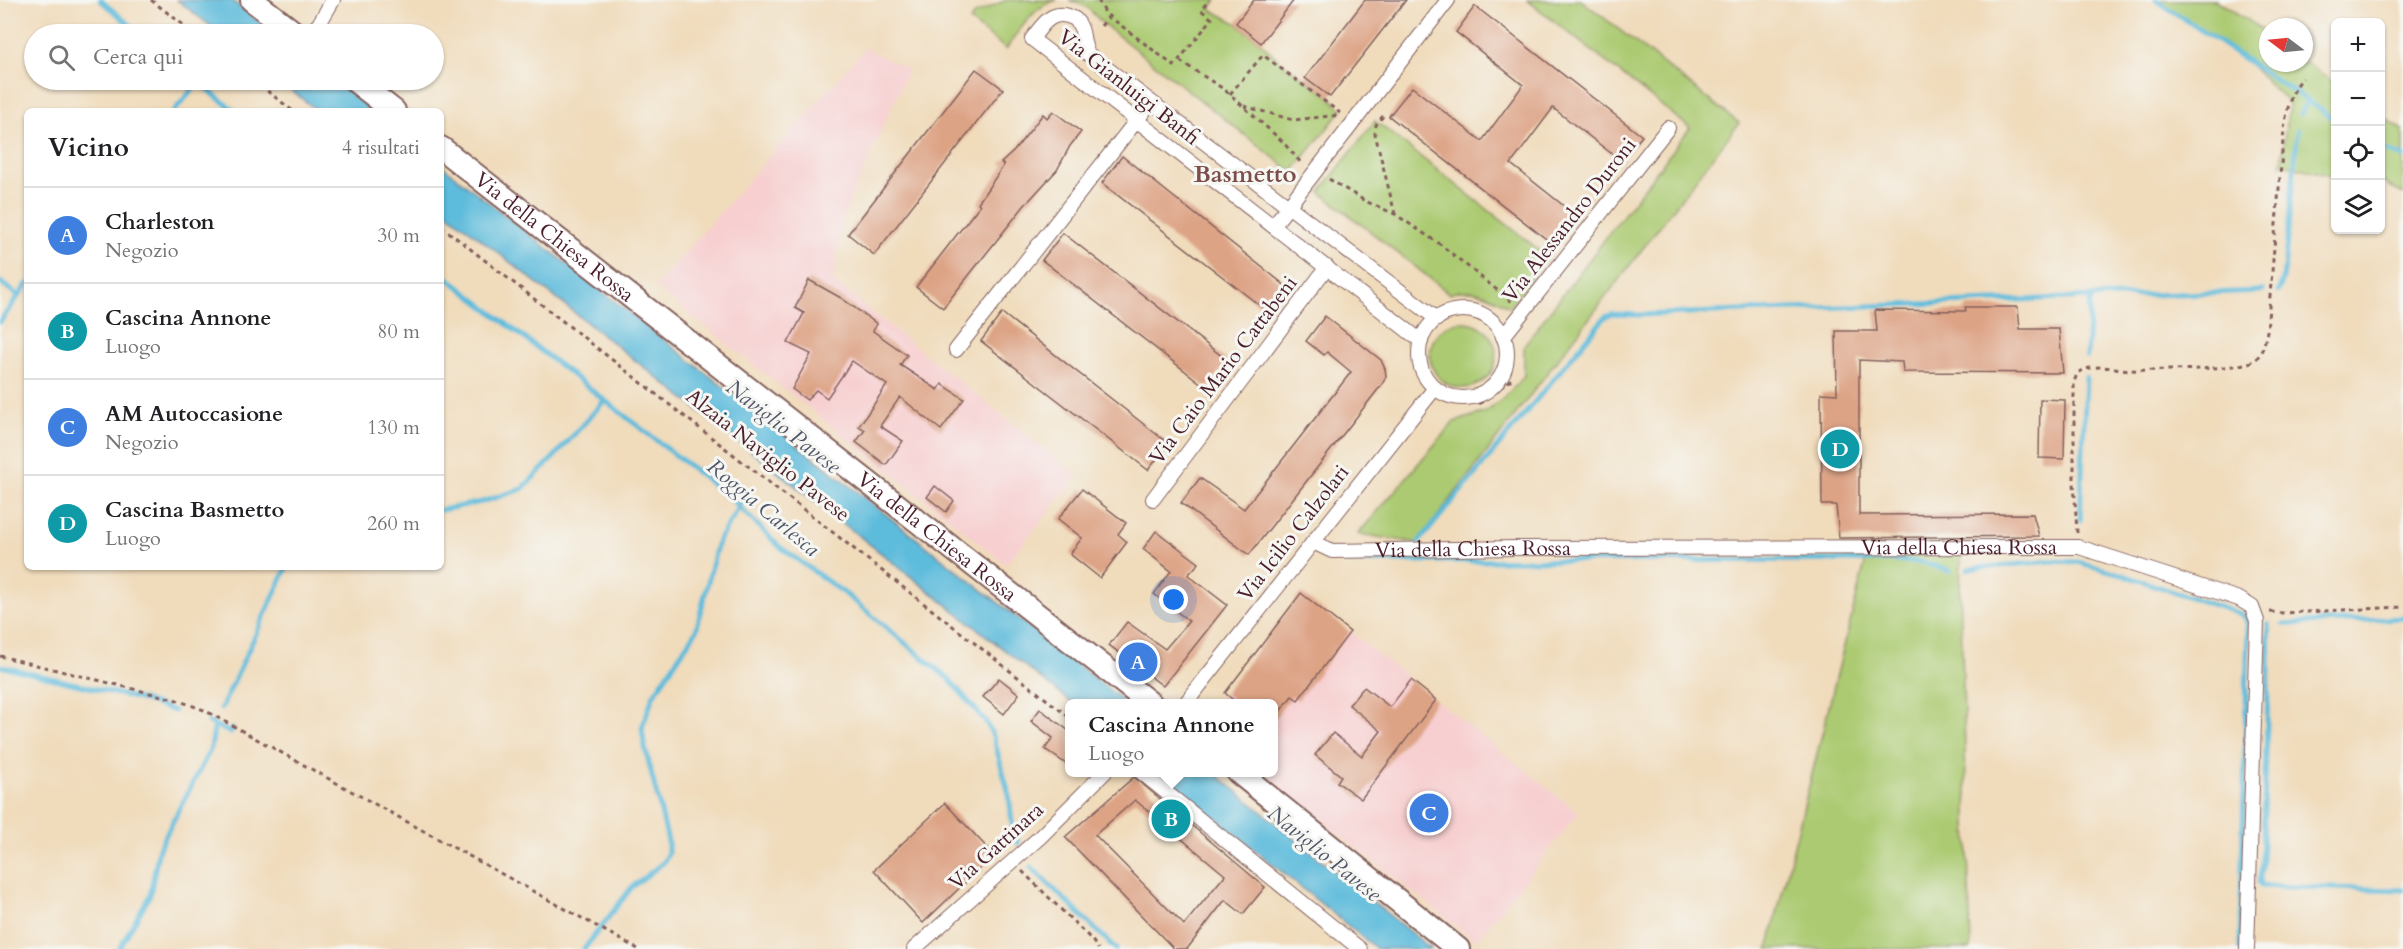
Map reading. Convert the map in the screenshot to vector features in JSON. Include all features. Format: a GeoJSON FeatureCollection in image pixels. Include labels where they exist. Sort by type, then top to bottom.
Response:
{"type":"FeatureCollection","features":[{"type":"Feature","properties":{"kind":"main road"},"geometry":{"type":"LineString","coordinates":[[252,0],[283,24]]}},
{"type":"Feature","properties":{"kind":"main road"},"geometry":{"type":"LineString","coordinates":[[367,90],[390,108]]}},
{"type":"Feature","properties":{"kind":"main road","name":"Via della Chiesa Rossa"},"geometry":{"type":"LineString","coordinates":[[444,150],[1145,699]]}},
{"type":"Feature","properties":{"kind":"main road"},"geometry":{"type":"LineString","coordinates":[[1244,777],[1458,949]]}},
{"type":"Feature","properties":{"kind":"street"},"geometry":{"type":"LineString","coordinates":[[319,24],[333,0]]}},
{"type":"Feature","properties":{"kind":"street"},"geometry":{"type":"LineString","coordinates":[[1274,226],[1448,0]]}},
{"type":"Feature","properties":{"kind":"street","name":"Via Gianluigi Banfi"},"geometry":{"type":"LineString","coordinates":[[1421,341],[1032,39],[1050,17],[1059,14],[1075,19],[1083,30],[1084,45],[1088,54],[1437,319]]}},
{"type":"Feature","properties":{"kind":"street"},"geometry":{"type":"LineString","coordinates":[[956,350],[1151,102]]}},
{"type":"Feature","properties":{"kind":"street","name":"Via Alessandro Duroni"},"geometry":{"type":"LineString","coordinates":[[1503,337],[1668,128]]}},
{"type":"Feature","properties":{"kind":"street","name":"Via Caio Mario Cattabeni"},"geometry":{"type":"LineString","coordinates":[[1153,499],[1327,267]]}},
{"type":"Feature","properties":{"kind":"street"},"geometry":{"type":"LineString","coordinates":[[1454,312],[1475,312],[1492,321],[1503,337],[1506,360],[1501,376],[1481,394],[1465,398],[1449,396],[1435,388],[1425,376],[1419,355],[1421,341],[1427,329],[1437,319],[1454,312]]}},
{"type":"Feature","properties":{"kind":"street","name":"Via Icilio Calzolari"},"geometry":{"type":"LineString","coordinates":[[1189,699],[1435,388]]}},
{"type":"Feature","properties":{"kind":"street","name":"Via della Chiesa Rossa"},"geometry":{"type":"LineString","coordinates":[[1313,542],[1332,551],[1469,548],[2079,547],[2239,599],[2252,607]]}},
{"type":"Feature","properties":{"kind":"street"},"geometry":{"type":"LineString","coordinates":[[2247,949],[2257,621],[2252,607]]}},
{"type":"Feature","properties":{"kind":"street","name":"Via Gattinara"},"geometry":{"type":"LineString","coordinates":[[914,949],[1012,861],[1100,777]]}},
{"type":"Feature","properties":{"kind":"street"},"geometry":{"type":"LineString","coordinates":[[1147,777],[1360,949]]}},
{"type":"Feature","properties":{"kind":"path"},"geometry":{"type":"LineString","coordinates":[[151,0],[182,24]]}},
{"type":"Feature","properties":{"kind":"path"},"geometry":{"type":"LineString","coordinates":[[1100,0],[1099,2],[1109,16],[1174,66],[1212,19],[1201,10],[1209,0]]}},
{"type":"Feature","properties":{"kind":"path"},"geometry":{"type":"LineString","coordinates":[[1101,26],[1109,16]]}},
{"type":"Feature","properties":{"kind":"path"},"geometry":{"type":"LineString","coordinates":[[1230,94],[1263,54],[1342,115],[1293,120],[1242,106]]}},
{"type":"Feature","properties":{"kind":"path"},"geometry":{"type":"LineString","coordinates":[[1179,60],[1230,94],[1282,141],[1303,166]]}},
{"type":"Feature","properties":{"kind":"path"},"geometry":{"type":"LineString","coordinates":[[2079,547],[2074,482],[2074,382],[2077,374],[2091,367],[2136,370],[2239,366],[2255,359],[2261,352],[2267,331],[2282,151],[2289,104],[2297,85],[2303,78]]}},
{"type":"Feature","properties":{"kind":"path"},"geometry":{"type":"LineString","coordinates":[[266,90],[289,108]]}},
{"type":"Feature","properties":{"kind":"path"},"geometry":{"type":"LineString","coordinates":[[1383,116],[1376,125],[1376,134],[1395,214]]}},
{"type":"Feature","properties":{"kind":"path"},"geometry":{"type":"LineString","coordinates":[[1325,178],[1365,201],[1395,214],[1441,245],[1514,303]]}},
{"type":"Feature","properties":{"kind":"path","name":"Alzaia Naviglio Pavese"},"geometry":{"type":"LineString","coordinates":[[444,228],[1065,714]]}},
{"type":"Feature","properties":{"kind":"path"},"geometry":{"type":"LineString","coordinates":[[1479,404],[1513,378]]}},
{"type":"Feature","properties":{"kind":"path"},"geometry":{"type":"LineString","coordinates":[[2252,607],[2284,614],[2403,607]]}},
{"type":"Feature","properties":{"kind":"path"},"geometry":{"type":"LineString","coordinates":[[0,656],[174,699],[204,710],[638,949]]}},
{"type":"Feature","properties":{"kind":"path"},"geometry":{"type":"LineString","coordinates":[[1012,861],[1092,940],[1098,949]]}},
{"type":"Feature","properties":{"kind":"shaded area"},"geometry":{"type":"Polygon","coordinates":[[[865,48],[908,70],[843,217],[833,281],[1078,476],[1006,564],[655,287],[865,48]]]}},
{"type":"Feature","properties":{"kind":"shaded area"},"geometry":{"type":"Polygon","coordinates":[[[1301,593],[1579,813],[1476,941],[1264,777],[1278,777],[1278,699],[1221,699],[1301,593]]]}},
{"type":"Feature","properties":{"kind":"green space"},"geometry":{"type":"Polygon","coordinates":[[[1006,0],[1057,0],[1048,3],[1034,13],[1006,49],[970,21],[975,14],[1006,0]]]}},
{"type":"Feature","properties":{"kind":"green space"},"geometry":{"type":"Polygon","coordinates":[[[1069,0],[1217,0],[1210,9],[1236,23],[1281,62],[1330,97],[1342,110],[1292,172],[1102,23],[1087,7],[1069,0]]]}},
{"type":"Feature","properties":{"kind":"green space"},"geometry":{"type":"Polygon","coordinates":[[[1527,0],[1581,0],[1739,123],[1417,543],[1358,534],[1454,422],[1486,412],[1504,398],[1524,376],[1524,345],[1690,128],[1527,0]]]}},
{"type":"Feature","properties":{"kind":"green space"},"geometry":{"type":"Polygon","coordinates":[[[2156,0],[2216,0],[2259,27],[2259,72],[2313,72],[2313,68],[2331,81],[2331,176],[2281,163],[2289,104],[2247,61],[2156,0]]]}},
{"type":"Feature","properties":{"kind":"green space"},"geometry":{"type":"Polygon","coordinates":[[[2385,118],[2403,130],[2403,195],[2385,183],[2385,118]]]}},
{"type":"Feature","properties":{"kind":"green space"},"geometry":{"type":"Polygon","coordinates":[[[1375,121],[1548,257],[1509,307],[1496,299],[1473,291],[1450,294],[1320,192],[1375,121]]]}},
{"type":"Feature","properties":{"kind":"green space"},"geometry":{"type":"Polygon","coordinates":[[[1463,322],[1476,325],[1486,332],[1493,342],[1496,355],[1493,368],[1486,378],[1476,385],[1463,388],[1450,385],[1440,378],[1433,368],[1430,355],[1433,342],[1440,332],[1450,325],[1463,322]]]}},
{"type":"Feature","properties":{"kind":"green space"},"geometry":{"type":"Polygon","coordinates":[[[1869,547],[1962,547],[1960,584],[1971,949],[1768,949],[1869,547]]]}},
{"type":"Feature","properties":{"kind":"water"},"geometry":{"type":"Polygon","coordinates":[[[177,0],[231,0],[262,24],[208,24],[177,0]]]}},
{"type":"Feature","properties":{"kind":"water"},"geometry":{"type":"Polygon","coordinates":[[[291,90],[346,90],[369,108],[314,108],[291,90]]]}},
{"type":"Feature","properties":{"kind":"water"},"geometry":{"type":"Polygon","coordinates":[[[444,167],[1121,699],[1067,699],[444,210],[444,167]]]}},
{"type":"Feature","properties":{"kind":"water"},"geometry":{"type":"Polygon","coordinates":[[[1165,777],[1219,777],[1431,949],[1377,949],[1165,777]]]}},
{"type":"Feature","properties":{"kind":"building"},"geometry":{"type":"Polygon","coordinates":[[[1254,0],[1294,0],[1261,43],[1236,23],[1254,0]]]}},
{"type":"Feature","properties":{"kind":"building"},"geometry":{"type":"Polygon","coordinates":[[[1365,0],[1406,0],[1330,97],[1305,78],[1365,0]]]}},
{"type":"Feature","properties":{"kind":"building"},"geometry":{"type":"Polygon","coordinates":[[[1475,6],[1642,136],[1621,161],[1553,108],[1511,164],[1578,217],[1555,246],[1389,116],[1412,87],[1482,141],[1523,85],[1456,32],[1475,6]]]}},
{"type":"Feature","properties":{"kind":"building"},"geometry":{"type":"Polygon","coordinates":[[[976,69],[1003,89],[874,255],[848,234],[976,69]]]}},
{"type":"Feature","properties":{"kind":"building"},"geometry":{"type":"Polygon","coordinates":[[[1053,111],[1081,132],[1070,146],[1057,170],[1024,206],[943,308],[916,287],[980,205],[978,203],[1004,165],[1001,163],[1014,151],[1043,114],[1047,118],[1053,111]]]}},
{"type":"Feature","properties":{"kind":"building"},"geometry":{"type":"Polygon","coordinates":[[[1122,156],[1287,287],[1268,312],[1102,183],[1122,156]]]}},
{"type":"Feature","properties":{"kind":"building"},"geometry":{"type":"Polygon","coordinates":[[[1063,233],[1228,361],[1207,388],[1042,260],[1063,233]]]}},
{"type":"Feature","properties":{"kind":"building"},"geometry":{"type":"Polygon","coordinates":[[[809,280],[841,298],[877,324],[873,331],[907,355],[900,365],[938,390],[942,384],[964,399],[941,430],[900,397],[880,426],[903,441],[886,465],[856,442],[865,430],[859,426],[887,385],[852,361],[827,398],[816,390],[807,400],[792,389],[811,354],[788,343],[804,313],[795,308],[809,280]]]}},
{"type":"Feature","properties":{"kind":"building"},"geometry":{"type":"Polygon","coordinates":[[[1965,307],[2018,307],[2020,329],[2059,329],[2063,373],[1903,372],[1902,362],[1859,360],[1859,515],[2033,514],[2039,536],[1839,538],[1836,505],[1822,505],[1821,393],[1837,394],[1836,331],[1877,331],[1875,310],[1966,311],[1965,307]]]}},
{"type":"Feature","properties":{"kind":"building"},"geometry":{"type":"Polygon","coordinates":[[[1002,313],[1169,444],[1148,470],[981,341],[1002,313]]]}},
{"type":"Feature","properties":{"kind":"building"},"geometry":{"type":"Polygon","coordinates":[[[1325,316],[1381,360],[1386,376],[1383,383],[1249,555],[1181,503],[1200,478],[1244,509],[1351,372],[1327,352],[1324,355],[1306,341],[1325,316]]]}},
{"type":"Feature","properties":{"kind":"building"},"geometry":{"type":"Polygon","coordinates":[[[2040,399],[2065,400],[2064,459],[2039,458],[2040,399]]]}},
{"type":"Feature","properties":{"kind":"building"},"geometry":{"type":"Polygon","coordinates":[[[935,486],[954,501],[946,512],[927,497],[935,486]]]}},
{"type":"Feature","properties":{"kind":"building"},"geometry":{"type":"Polygon","coordinates":[[[1082,489],[1126,523],[1118,534],[1127,542],[1100,578],[1070,554],[1082,538],[1058,519],[1082,489]]]}},
{"type":"Feature","properties":{"kind":"building"},"geometry":{"type":"Polygon","coordinates":[[[1156,531],[1199,563],[1188,575],[1227,605],[1163,686],[1109,645],[1127,622],[1165,649],[1189,621],[1154,594],[1171,571],[1143,549],[1156,531]]]}},
{"type":"Feature","properties":{"kind":"building"},"geometry":{"type":"Polygon","coordinates":[[[1301,593],[1350,632],[1298,700],[1292,696],[1278,714],[1278,699],[1232,699],[1225,693],[1301,593]]]}},
{"type":"Feature","properties":{"kind":"building"},"geometry":{"type":"Polygon","coordinates":[[[999,678],[1019,694],[1004,714],[983,697],[999,678]]]}},
{"type":"Feature","properties":{"kind":"building"},"geometry":{"type":"Polygon","coordinates":[[[1411,680],[1436,700],[1361,799],[1337,782],[1341,776],[1315,755],[1333,733],[1362,756],[1381,731],[1349,705],[1364,687],[1390,707],[1411,680]]]}},
{"type":"Feature","properties":{"kind":"building"},"geometry":{"type":"Polygon","coordinates":[[[1040,709],[1065,728],[1065,763],[1045,749],[1053,738],[1031,721],[1040,709]]]}},
{"type":"Feature","properties":{"kind":"building"},"geometry":{"type":"Polygon","coordinates":[[[1134,777],[1265,887],[1243,914],[1225,900],[1187,949],[1174,949],[1065,837],[1134,777]],[[1135,800],[1095,835],[1184,925],[1225,875],[1135,800]]]}},
{"type":"Feature","properties":{"kind":"building"},"geometry":{"type":"Polygon","coordinates":[[[945,803],[994,855],[923,923],[874,870],[945,803]]]}},
{"type":"Feature","properties":{"kind":"waterway","name":"Roggia Carlesca"},"geometry":{"type":"LineString","coordinates":[[100,0],[129,24]]}},
{"type":"Feature","properties":{"kind":"waterway"},"geometry":{"type":"LineString","coordinates":[[2156,0],[2331,117]]}},
{"type":"Feature","properties":{"kind":"waterway"},"geometry":{"type":"LineString","coordinates":[[177,108],[192,90]]}},
{"type":"Feature","properties":{"kind":"waterway","name":"Roggia Carlesca"},"geometry":{"type":"LineString","coordinates":[[208,90],[231,108]]}},
{"type":"Feature","properties":{"kind":"waterway"},"geometry":{"type":"LineString","coordinates":[[2301,114],[2307,100]]}},
{"type":"Feature","properties":{"kind":"waterway"},"geometry":{"type":"LineString","coordinates":[[2278,291],[2283,280],[2298,130]]}},
{"type":"Feature","properties":{"kind":"waterway"},"geometry":{"type":"LineString","coordinates":[[2385,150],[2403,157]]}},
{"type":"Feature","properties":{"kind":"waterway","name":"Roggia Carlesca"},"geometry":{"type":"LineString","coordinates":[[444,275],[728,496],[780,547],[848,596],[950,680],[986,722],[993,736],[1009,794],[1012,823],[1018,843]]}},
{"type":"Feature","properties":{"kind":"waterway"},"geometry":{"type":"LineString","coordinates":[[0,282],[17,295]]}},
{"type":"Feature","properties":{"kind":"waterway"},"geometry":{"type":"LineString","coordinates":[[0,322],[24,288]]}},
{"type":"Feature","properties":{"kind":"waterway"},"geometry":{"type":"LineString","coordinates":[[2087,357],[2090,302],[2093,297],[2263,291]]}},
{"type":"Feature","properties":{"kind":"waterway"},"geometry":{"type":"LineString","coordinates":[[1418,543],[1605,317],[1613,314],[1638,315],[2093,297]]}},
{"type":"Feature","properties":{"kind":"waterway"},"geometry":{"type":"LineString","coordinates":[[2080,520],[2086,377]]}},
{"type":"Feature","properties":{"kind":"waterway"},"geometry":{"type":"LineString","coordinates":[[444,509],[482,502],[522,489],[604,401]]}},
{"type":"Feature","properties":{"kind":"waterway"},"geometry":{"type":"LineString","coordinates":[[584,949],[632,887],[664,862],[668,854],[668,841],[642,728],[653,696],[696,631],[718,541],[743,501]]}},
{"type":"Feature","properties":{"kind":"waterway"},"geometry":{"type":"LineString","coordinates":[[1348,561],[1878,560],[1922,562],[1950,571]]}},
{"type":"Feature","properties":{"kind":"waterway"},"geometry":{"type":"LineString","coordinates":[[1968,569],[2052,561],[2078,562],[2241,614],[2246,619],[2248,627],[2240,949]]}},
{"type":"Feature","properties":{"kind":"waterway"},"geometry":{"type":"LineString","coordinates":[[221,709],[286,570]]}},
{"type":"Feature","properties":{"kind":"waterway"},"geometry":{"type":"LineString","coordinates":[[2284,624],[2403,618]]}},
{"type":"Feature","properties":{"kind":"waterway"},"geometry":{"type":"LineString","coordinates":[[2268,624],[2269,665],[2262,867],[2259,882],[2261,886],[2403,890]]}},
{"type":"Feature","properties":{"kind":"waterway"},"geometry":{"type":"LineString","coordinates":[[0,666],[143,700],[174,711]]}},
{"type":"Feature","properties":{"kind":"waterway"},"geometry":{"type":"LineString","coordinates":[[208,722],[231,733],[232,729]]}},
{"type":"Feature","properties":{"kind":"waterway"},"geometry":{"type":"LineString","coordinates":[[119,949],[150,895],[159,848],[211,748],[214,729]]}},
{"type":"Feature","properties":{"kind":"waterway","name":"Roggia Carlesca"},"geometry":{"type":"LineString","coordinates":[[1031,867],[1116,949]]}},
{"type":"Feature","properties":{"kind":"place","name":"Cascina Basmetto"},"geometry":{"type":"Point","coordinates":[1840,449]}},
{"type":"Feature","properties":{"kind":"place","name":"Charleston"},"geometry":{"type":"Point","coordinates":[1138,662]}},
{"type":"Feature","properties":{"kind":"place","name":"AM Autoccasione"},"geometry":{"type":"Point","coordinates":[1429,813]}},
{"type":"Feature","properties":{"kind":"place","name":"Cascina Annone"},"geometry":{"type":"Point","coordinates":[1171,819]}},
{"type":"Feature","properties":{"kind":"district","name":"Basmetto"},"geometry":{"type":"Point","coordinates":[1245,174]}},
{"type":"Feature","properties":{"kind":"water label","name":"Naviglio Pavese"},"geometry":{"type":"Point","coordinates":[784,426]}},
{"type":"Feature","properties":{"kind":"water label","name":"Naviglio Pavese"},"geometry":{"type":"Point","coordinates":[1325,853]}}]}
